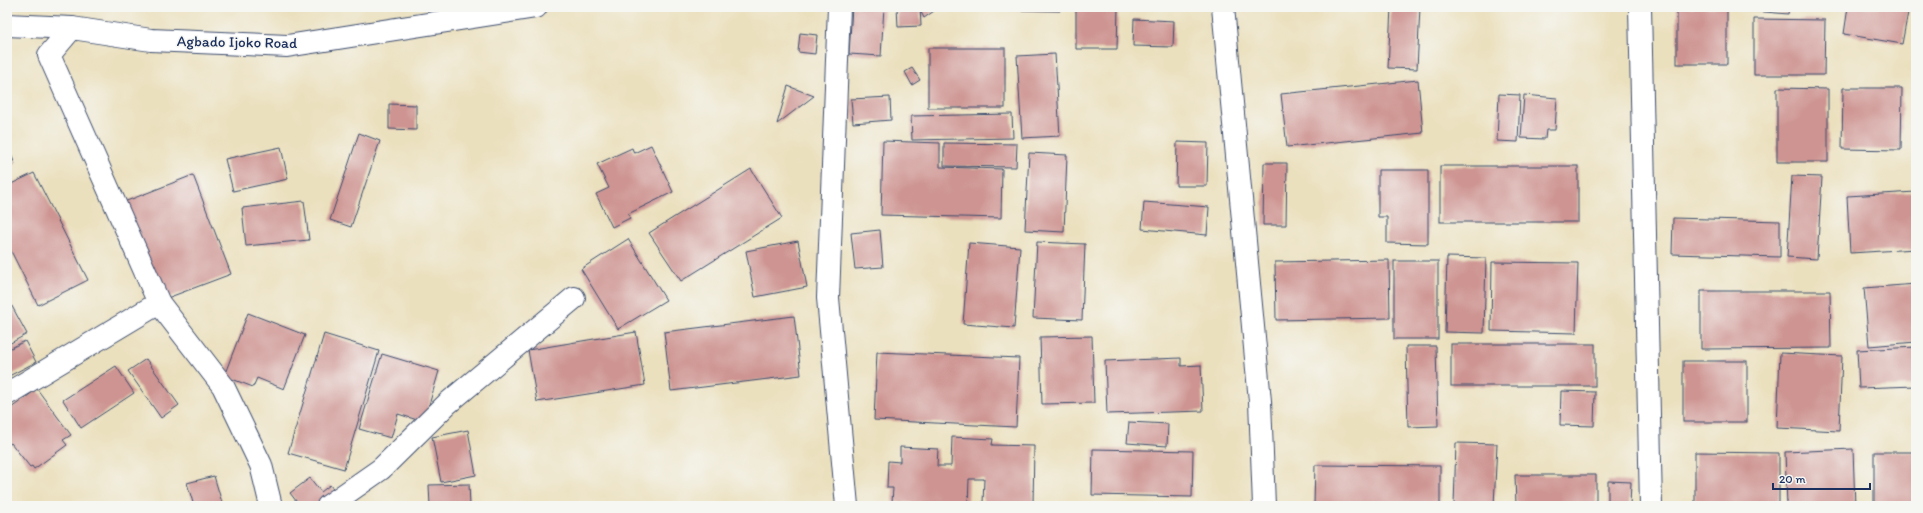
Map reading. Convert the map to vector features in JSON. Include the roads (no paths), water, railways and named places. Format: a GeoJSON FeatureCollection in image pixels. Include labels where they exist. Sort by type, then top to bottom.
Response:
{"type":"FeatureCollection","features":[{"type":"Feature","properties":{"kind":"street","name":"Agbado Ijoko Road"},"geometry":{"type":"LineString","coordinates":[[7,25],[72,28],[151,40],[287,46],[432,15],[536,7]]}},
{"type":"Feature","properties":{"kind":"street"},"geometry":{"type":"LineString","coordinates":[[839,7],[828,298],[847,506]]}},
{"type":"Feature","properties":{"kind":"street"},"geometry":{"type":"LineString","coordinates":[[1223,7],[1260,401],[1264,506]]}},
{"type":"Feature","properties":{"kind":"street"},"geometry":{"type":"LineString","coordinates":[[1640,7],[1651,506]]}},
{"type":"Feature","properties":{"kind":"street"},"geometry":{"type":"LineString","coordinates":[[72,28],[49,55],[159,303],[223,386],[261,465],[271,506]]}},
{"type":"Feature","properties":{"kind":"street"},"geometry":{"type":"LineString","coordinates":[[328,506],[381,469],[448,403],[574,298]]}},
{"type":"Feature","properties":{"kind":"street"},"geometry":{"type":"LineString","coordinates":[[7,394],[159,303]]}}]}
